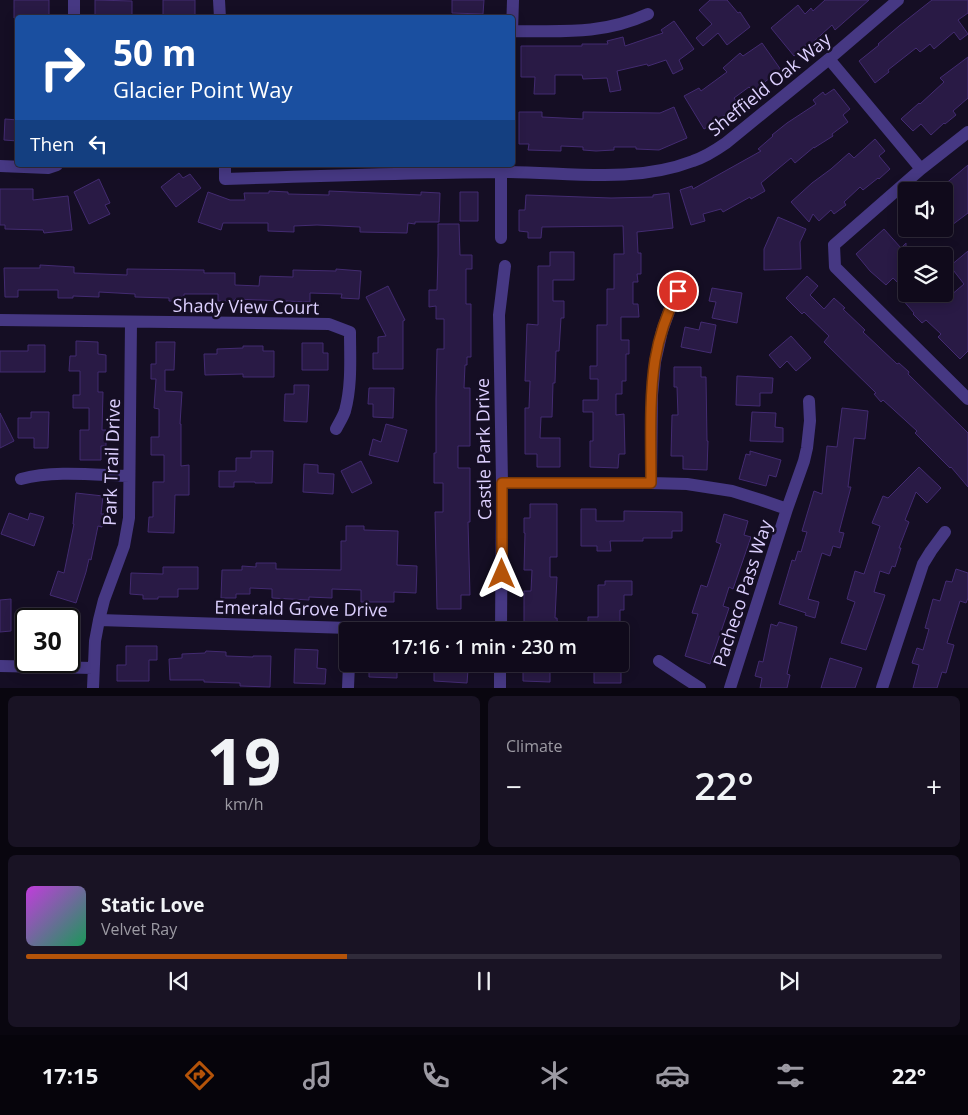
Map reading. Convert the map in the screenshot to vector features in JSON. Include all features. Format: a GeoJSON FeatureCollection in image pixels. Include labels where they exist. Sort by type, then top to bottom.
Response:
{"type":"FeatureCollection","features":[{"type":"Feature","properties":{"kind":"street"},"geometry":{"type":"LineString","coordinates":[[74,0],[74,15]]}},
{"type":"Feature","properties":{"kind":"street"},"geometry":{"type":"LineString","coordinates":[[219,0],[220,15]]}},
{"type":"Feature","properties":{"kind":"street"},"geometry":{"type":"LineString","coordinates":[[513,0],[513,15]]}},
{"type":"Feature","properties":{"kind":"street","name":"Sheffield Oak Way"},"geometry":{"type":"LineString","coordinates":[[225,167],[225,179],[500,168],[620,175],[646,173],[674,167],[694,161],[726,143],[829,60],[898,0]]}},
{"type":"Feature","properties":{"kind":"street"},"geometry":{"type":"LineString","coordinates":[[515,32],[594,30],[621,25],[648,14]]}},
{"type":"Feature","properties":{"kind":"street"},"geometry":{"type":"LineString","coordinates":[[829,60],[921,169]]}},
{"type":"Feature","properties":{"kind":"street"},"geometry":{"type":"LineString","coordinates":[[968,132],[921,169],[834,245],[835,267],[968,399]]}},
{"type":"Feature","properties":{"kind":"street"},"geometry":{"type":"LineString","coordinates":[[0,166],[15,167]]}},
{"type":"Feature","properties":{"kind":"street"},"geometry":{"type":"LineString","coordinates":[[24,167],[51,167]]}},
{"type":"Feature","properties":{"kind":"street"},"geometry":{"type":"LineString","coordinates":[[500,168],[501,238]]}},
{"type":"Feature","properties":{"kind":"street","name":"Castle Park Drive"},"geometry":{"type":"LineString","coordinates":[[501,622],[502,483],[499,316],[505,266]]}},
{"type":"Feature","properties":{"kind":"street"},"geometry":{"type":"LineString","coordinates":[[651,483],[652,395],[655,362],[662,331],[678,291]]}},
{"type":"Feature","properties":{"kind":"street"},"geometry":{"type":"LineString","coordinates":[[0,320],[131,322]]}},
{"type":"Feature","properties":{"kind":"street","name":"Shady View Court"},"geometry":{"type":"LineString","coordinates":[[131,322],[329,324],[350,332],[349,393],[344,413],[336,430]]}},
{"type":"Feature","properties":{"kind":"street","name":"Park Trail Drive"},"geometry":{"type":"LineString","coordinates":[[93,688],[95,640],[99,620],[104,600],[124,546],[129,518],[131,322]]}},
{"type":"Feature","properties":{"kind":"street","name":"Pacheco Pass Way"},"geometry":{"type":"LineString","coordinates":[[730,688],[800,474],[807,448],[810,421],[809,401]]}},
{"type":"Feature","properties":{"kind":"street"},"geometry":{"type":"LineString","coordinates":[[21,479],[48,474],[129,476]]}},
{"type":"Feature","properties":{"kind":"street"},"geometry":{"type":"LineString","coordinates":[[502,483],[651,483],[702,486],[732,491],[787,510]]}},
{"type":"Feature","properties":{"kind":"street"},"geometry":{"type":"LineString","coordinates":[[882,688],[923,564],[945,532]]}},
{"type":"Feature","properties":{"kind":"street","name":"Emerald Grove Drive"},"geometry":{"type":"LineString","coordinates":[[99,620],[339,630]]}},
{"type":"Feature","properties":{"kind":"street"},"geometry":{"type":"LineString","coordinates":[[659,661],[682,678],[700,688]]}},
{"type":"Feature","properties":{"kind":"street"},"geometry":{"type":"LineString","coordinates":[[0,666],[93,668]]}},
{"type":"Feature","properties":{"kind":"street"},"geometry":{"type":"LineString","coordinates":[[348,688],[349,672]]}},
{"type":"Feature","properties":{"kind":"street"},"geometry":{"type":"LineString","coordinates":[[500,672],[500,688]]}},
{"type":"Feature","properties":{"kind":"building"},"geometry":{"type":"Polygon","coordinates":[[[14,0],[49,0],[49,15],[15,15],[14,18],[14,0]]]}},
{"type":"Feature","properties":{"kind":"building"},"geometry":{"type":"Polygon","coordinates":[[[95,0],[132,1],[132,15],[95,15],[95,0]]]}},
{"type":"Feature","properties":{"kind":"building"},"geometry":{"type":"Polygon","coordinates":[[[163,0],[195,0],[195,15],[163,15],[163,0]]]}},
{"type":"Feature","properties":{"kind":"building"},"geometry":{"type":"Polygon","coordinates":[[[452,0],[484,0],[483,14],[452,13],[452,0]]]}},
{"type":"Feature","properties":{"kind":"building"},"geometry":{"type":"Polygon","coordinates":[[[710,0],[727,0],[738,13],[740,12],[750,27],[727,45],[718,33],[703,46],[696,38],[712,24],[699,10],[710,0]]]}},
{"type":"Feature","properties":{"kind":"building"},"geometry":{"type":"Polygon","coordinates":[[[825,0],[869,0],[835,30],[832,25],[794,56],[771,28],[798,5],[805,14],[811,8],[813,11],[825,0]]]}},
{"type":"Feature","properties":{"kind":"building"},"geometry":{"type":"Polygon","coordinates":[[[932,0],[968,0],[968,13],[958,20],[968,34],[960,40],[954,32],[934,49],[930,44],[920,52],[916,48],[875,83],[859,61],[932,0]]]}},
{"type":"Feature","properties":{"kind":"building"},"geometry":{"type":"Polygon","coordinates":[[[674,21],[694,49],[679,60],[683,69],[673,74],[666,60],[648,66],[647,64],[617,71],[621,90],[610,92],[607,78],[583,79],[582,75],[555,75],[555,94],[534,94],[535,77],[521,77],[521,46],[608,44],[607,41],[623,37],[625,46],[663,33],[661,30],[674,21]]]}},
{"type":"Feature","properties":{"kind":"building"},"geometry":{"type":"Polygon","coordinates":[[[762,43],[781,70],[754,92],[749,87],[734,98],[739,105],[704,129],[684,96],[699,88],[701,91],[727,72],[723,68],[740,53],[743,56],[762,43]]]}},
{"type":"Feature","properties":{"kind":"building"},"geometry":{"type":"Polygon","coordinates":[[[968,57],[968,98],[953,111],[956,115],[931,135],[921,124],[913,131],[901,119],[944,82],[940,78],[968,57]]]}},
{"type":"Feature","properties":{"kind":"building"},"geometry":{"type":"Polygon","coordinates":[[[834,89],[850,109],[843,115],[848,122],[832,134],[833,136],[814,147],[795,163],[791,158],[761,183],[765,191],[723,212],[721,209],[703,214],[705,221],[691,225],[680,190],[692,186],[693,189],[761,151],[758,149],[772,135],[816,104],[813,100],[823,92],[825,95],[834,89]]]}},
{"type":"Feature","properties":{"kind":"building"},"geometry":{"type":"Polygon","coordinates":[[[674,107],[687,138],[659,150],[614,147],[614,150],[596,151],[583,150],[583,147],[561,146],[561,151],[528,150],[529,144],[519,144],[519,112],[542,112],[542,117],[583,119],[583,112],[660,113],[674,107]]]}},
{"type":"Feature","properties":{"kind":"building"},"geometry":{"type":"Polygon","coordinates":[[[5,119],[15,120],[15,141],[4,140],[5,119]]]}},
{"type":"Feature","properties":{"kind":"building"},"geometry":{"type":"Polygon","coordinates":[[[875,139],[885,151],[879,156],[890,169],[863,190],[860,187],[844,202],[846,205],[834,214],[831,210],[819,221],[813,214],[809,222],[791,202],[849,153],[854,158],[875,139]]]}},
{"type":"Feature","properties":{"kind":"building"},"geometry":{"type":"Polygon","coordinates":[[[968,165],[968,213],[953,224],[953,182],[948,182],[968,165]]]}},
{"type":"Feature","properties":{"kind":"building"},"geometry":{"type":"Polygon","coordinates":[[[179,173],[183,178],[190,174],[201,188],[176,207],[161,187],[179,173]]]}},
{"type":"Feature","properties":{"kind":"building"},"geometry":{"type":"Polygon","coordinates":[[[99,179],[110,203],[105,205],[110,214],[89,224],[74,192],[99,179]]]}},
{"type":"Feature","properties":{"kind":"building"},"geometry":{"type":"Polygon","coordinates":[[[0,189],[33,189],[33,200],[68,196],[72,230],[44,233],[43,230],[5,229],[5,225],[0,225],[0,189]]]}},
{"type":"Feature","properties":{"kind":"building"},"geometry":{"type":"Polygon","coordinates":[[[269,191],[288,192],[288,194],[329,195],[329,191],[421,195],[421,192],[440,193],[439,222],[408,223],[407,233],[360,232],[360,227],[317,225],[294,226],[294,232],[268,231],[268,223],[223,223],[221,230],[198,222],[208,192],[230,200],[245,200],[244,193],[269,193],[269,191]]]}},
{"type":"Feature","properties":{"kind":"building"},"geometry":{"type":"Polygon","coordinates":[[[460,192],[478,192],[478,221],[460,221],[460,192]]]}},
{"type":"Feature","properties":{"kind":"building"},"geometry":{"type":"Polygon","coordinates":[[[669,193],[673,228],[637,232],[638,253],[641,253],[641,274],[637,274],[638,282],[633,282],[633,304],[638,304],[639,317],[621,317],[621,340],[629,340],[629,354],[626,354],[626,381],[622,381],[622,394],[616,394],[616,415],[624,414],[625,454],[619,454],[618,468],[590,467],[590,441],[593,441],[593,412],[583,412],[583,400],[598,400],[598,379],[590,379],[590,366],[597,366],[597,325],[607,325],[607,289],[614,289],[614,254],[624,254],[623,226],[542,227],[541,238],[528,238],[528,232],[519,231],[519,210],[525,210],[526,195],[611,198],[653,197],[653,195],[669,193]]]}},
{"type":"Feature","properties":{"kind":"building"},"geometry":{"type":"Polygon","coordinates":[[[778,217],[806,229],[800,242],[801,269],[764,270],[764,249],[778,217]]]}},
{"type":"Feature","properties":{"kind":"building"},"geometry":{"type":"Polygon","coordinates":[[[438,224],[459,224],[460,255],[472,255],[472,269],[466,269],[466,304],[471,304],[471,357],[467,357],[467,365],[465,365],[464,388],[470,388],[470,446],[458,446],[458,468],[470,468],[470,522],[468,522],[470,595],[461,595],[461,609],[437,609],[435,512],[443,512],[443,483],[434,483],[434,453],[436,453],[437,349],[444,349],[444,319],[436,319],[436,306],[429,307],[429,290],[437,290],[438,224]]]}},
{"type":"Feature","properties":{"kind":"building"},"geometry":{"type":"Polygon","coordinates":[[[884,229],[900,247],[898,247],[898,283],[893,278],[886,285],[870,271],[856,254],[884,229]]]}},
{"type":"Feature","properties":{"kind":"building"},"geometry":{"type":"Polygon","coordinates":[[[968,251],[968,351],[960,359],[938,337],[941,334],[926,320],[922,323],[905,302],[953,302],[953,293],[964,284],[953,270],[953,264],[968,251]]]}},
{"type":"Feature","properties":{"kind":"building"},"geometry":{"type":"Polygon","coordinates":[[[550,252],[574,252],[574,280],[553,280],[553,301],[564,301],[564,318],[561,318],[559,351],[556,351],[552,417],[541,417],[540,438],[560,438],[560,467],[537,467],[537,454],[525,454],[525,408],[529,408],[530,381],[525,381],[527,324],[538,325],[538,266],[550,266],[550,252]]]}},
{"type":"Feature","properties":{"kind":"building"},"geometry":{"type":"Polygon","coordinates":[[[40,265],[74,267],[74,273],[127,275],[127,269],[204,270],[204,273],[235,273],[235,285],[259,286],[260,276],[293,277],[293,270],[336,271],[336,269],[361,271],[359,299],[341,298],[342,294],[310,293],[310,302],[235,299],[235,301],[218,301],[218,294],[184,294],[184,301],[169,301],[169,298],[135,297],[135,294],[99,292],[99,297],[73,296],[73,298],[58,298],[58,290],[18,290],[18,297],[5,297],[4,268],[40,268],[40,265]]]}},
{"type":"Feature","properties":{"kind":"building"},"geometry":{"type":"Polygon","coordinates":[[[807,276],[818,286],[810,295],[824,309],[834,298],[865,330],[863,332],[897,364],[899,363],[909,372],[908,374],[968,433],[968,487],[951,467],[915,433],[917,431],[883,400],[881,402],[874,394],[876,393],[824,342],[829,336],[786,298],[807,276]]]}},
{"type":"Feature","properties":{"kind":"building"},"geometry":{"type":"Polygon","coordinates":[[[388,286],[405,320],[403,321],[403,369],[373,369],[373,353],[378,353],[378,337],[386,336],[366,297],[388,286]]]}},
{"type":"Feature","properties":{"kind":"building"},"geometry":{"type":"Polygon","coordinates":[[[712,288],[742,293],[737,323],[712,318],[716,302],[709,301],[712,288]]]}},
{"type":"Feature","properties":{"kind":"building"},"geometry":{"type":"Polygon","coordinates":[[[701,322],[716,325],[711,353],[681,347],[685,327],[699,330],[701,322]]]}},
{"type":"Feature","properties":{"kind":"building"},"geometry":{"type":"Polygon","coordinates":[[[791,336],[811,358],[796,371],[787,361],[780,368],[769,355],[791,336]]]}},
{"type":"Feature","properties":{"kind":"building"},"geometry":{"type":"Polygon","coordinates":[[[76,341],[98,342],[98,354],[106,355],[106,372],[98,372],[98,392],[103,392],[102,430],[106,430],[106,446],[101,446],[101,460],[80,460],[80,430],[89,430],[89,408],[73,408],[73,395],[80,395],[80,371],[69,371],[70,356],[76,356],[76,341]]]}},
{"type":"Feature","properties":{"kind":"building"},"geometry":{"type":"Polygon","coordinates":[[[156,342],[175,342],[174,370],[165,370],[165,391],[182,392],[180,424],[181,466],[189,465],[189,495],[175,495],[174,533],[148,532],[149,517],[153,517],[153,482],[164,482],[164,455],[151,455],[151,437],[159,437],[159,409],[154,408],[156,379],[151,379],[151,364],[156,364],[156,342]]]}},
{"type":"Feature","properties":{"kind":"building"},"geometry":{"type":"Polygon","coordinates":[[[302,343],[323,343],[323,353],[328,353],[328,370],[302,370],[302,343]]]}},
{"type":"Feature","properties":{"kind":"building"},"geometry":{"type":"Polygon","coordinates":[[[28,345],[45,345],[45,372],[0,372],[0,351],[28,351],[28,345]]]}},
{"type":"Feature","properties":{"kind":"building"},"geometry":{"type":"Polygon","coordinates":[[[243,346],[263,346],[263,351],[274,351],[274,377],[243,377],[243,374],[205,375],[204,354],[217,354],[217,349],[243,348],[243,346]]]}},
{"type":"Feature","properties":{"kind":"building"},"geometry":{"type":"Polygon","coordinates":[[[674,367],[701,367],[701,377],[706,377],[707,470],[683,469],[683,456],[671,456],[672,415],[678,415],[677,387],[674,387],[674,367]]]}},
{"type":"Feature","properties":{"kind":"building"},"geometry":{"type":"Polygon","coordinates":[[[737,376],[773,378],[772,393],[760,393],[760,406],[736,405],[737,376]]]}},
{"type":"Feature","properties":{"kind":"building"},"geometry":{"type":"Polygon","coordinates":[[[294,385],[309,385],[307,422],[284,421],[285,394],[294,394],[294,385]]]}},
{"type":"Feature","properties":{"kind":"building"},"geometry":{"type":"Polygon","coordinates":[[[369,388],[394,388],[393,418],[373,417],[373,404],[368,404],[369,388]]]}},
{"type":"Feature","properties":{"kind":"building"},"geometry":{"type":"Polygon","coordinates":[[[842,408],[868,411],[865,439],[854,438],[848,487],[851,487],[839,532],[844,533],[840,548],[833,546],[830,556],[822,553],[808,599],[819,602],[815,618],[779,604],[792,560],[795,561],[798,551],[801,552],[807,532],[802,531],[814,491],[822,494],[827,446],[837,447],[842,408]]]}},
{"type":"Feature","properties":{"kind":"building"},"geometry":{"type":"Polygon","coordinates":[[[31,412],[49,412],[48,448],[34,448],[34,438],[18,438],[18,418],[31,418],[31,412]]]}},
{"type":"Feature","properties":{"kind":"building"},"geometry":{"type":"Polygon","coordinates":[[[752,412],[776,413],[775,427],[783,428],[783,442],[750,441],[752,412]]]}},
{"type":"Feature","properties":{"kind":"building"},"geometry":{"type":"Polygon","coordinates":[[[0,413],[14,441],[0,448],[0,413]]]}},
{"type":"Feature","properties":{"kind":"building"},"geometry":{"type":"Polygon","coordinates":[[[386,424],[407,430],[398,462],[369,455],[373,439],[381,442],[386,424]]]}},
{"type":"Feature","properties":{"kind":"building"},"geometry":{"type":"Polygon","coordinates":[[[251,451],[273,451],[272,483],[234,482],[234,487],[219,487],[219,471],[236,471],[236,458],[251,458],[251,451]]]}},
{"type":"Feature","properties":{"kind":"building"},"geometry":{"type":"Polygon","coordinates":[[[750,451],[781,460],[776,477],[769,475],[766,486],[739,479],[746,454],[750,455],[750,451]]]}},
{"type":"Feature","properties":{"kind":"building"},"geometry":{"type":"Polygon","coordinates":[[[361,461],[372,483],[352,493],[341,471],[361,461]]]}},
{"type":"Feature","properties":{"kind":"building"},"geometry":{"type":"Polygon","coordinates":[[[304,464],[318,465],[318,473],[334,474],[333,494],[303,492],[304,464]]]}},
{"type":"Feature","properties":{"kind":"building"},"geometry":{"type":"Polygon","coordinates":[[[919,467],[941,488],[927,503],[916,492],[905,520],[909,522],[899,548],[901,548],[895,567],[892,566],[889,574],[880,571],[874,592],[885,595],[866,650],[841,643],[855,602],[847,599],[855,571],[864,574],[880,526],[872,523],[883,496],[888,498],[919,467]]]}},
{"type":"Feature","properties":{"kind":"building"},"geometry":{"type":"Polygon","coordinates":[[[76,493],[103,496],[101,514],[104,514],[102,527],[98,526],[91,560],[89,559],[76,603],[50,595],[58,571],[64,573],[74,524],[76,493]]]}},
{"type":"Feature","properties":{"kind":"building"},"geometry":{"type":"Polygon","coordinates":[[[530,504],[557,504],[557,557],[550,557],[550,577],[557,577],[555,618],[557,618],[557,622],[524,622],[524,591],[531,591],[532,570],[524,570],[524,518],[530,518],[530,504]]]}},
{"type":"Feature","properties":{"kind":"building"},"geometry":{"type":"Polygon","coordinates":[[[581,509],[596,509],[596,521],[624,521],[624,511],[682,512],[682,531],[672,531],[672,538],[643,538],[643,541],[610,541],[611,551],[597,551],[597,546],[581,546],[581,509]]]}},
{"type":"Feature","properties":{"kind":"building"},"geometry":{"type":"Polygon","coordinates":[[[9,513],[28,520],[30,513],[44,517],[34,546],[1,534],[9,513]]]}},
{"type":"Feature","properties":{"kind":"building"},"geometry":{"type":"Polygon","coordinates":[[[724,514],[748,521],[744,535],[751,537],[733,589],[729,587],[723,606],[729,608],[710,664],[685,656],[698,614],[692,613],[701,585],[707,587],[721,544],[716,542],[724,514]]]}},
{"type":"Feature","properties":{"kind":"building"},"geometry":{"type":"Polygon","coordinates":[[[346,526],[364,526],[364,530],[398,531],[397,565],[417,566],[416,593],[394,592],[394,602],[361,602],[361,590],[332,589],[332,598],[309,597],[309,600],[272,598],[272,589],[250,588],[250,594],[236,594],[236,598],[221,598],[222,570],[242,570],[242,566],[256,567],[256,563],[276,563],[276,569],[341,570],[341,541],[346,541],[346,526]]]}},
{"type":"Feature","properties":{"kind":"building"},"geometry":{"type":"Polygon","coordinates":[[[163,567],[198,567],[198,589],[178,589],[178,597],[158,597],[158,599],[143,599],[143,595],[130,594],[131,573],[163,574],[163,567]]]}},
{"type":"Feature","properties":{"kind":"building"},"geometry":{"type":"Polygon","coordinates":[[[956,569],[968,573],[968,598],[966,603],[960,601],[947,643],[954,645],[946,673],[942,672],[937,688],[913,688],[919,665],[912,663],[917,648],[923,650],[929,629],[925,628],[933,599],[940,601],[946,581],[952,582],[956,569]]]}},
{"type":"Feature","properties":{"kind":"building"},"geometry":{"type":"Polygon","coordinates":[[[605,581],[632,581],[632,595],[624,595],[624,610],[620,610],[620,622],[588,622],[588,617],[598,617],[598,585],[605,585],[605,581]]]}},
{"type":"Feature","properties":{"kind":"building"},"geometry":{"type":"Polygon","coordinates":[[[11,599],[11,631],[0,632],[0,600],[11,599]]]}},
{"type":"Feature","properties":{"kind":"building"},"geometry":{"type":"Polygon","coordinates":[[[779,622],[797,627],[787,674],[790,675],[787,688],[760,688],[762,678],[755,676],[759,661],[763,662],[771,624],[777,626],[779,622]]]}},
{"type":"Feature","properties":{"kind":"building"},"geometry":{"type":"Polygon","coordinates":[[[126,646],[157,646],[157,660],[149,660],[149,681],[117,681],[117,665],[126,665],[126,646]]]}},
{"type":"Feature","properties":{"kind":"building"},"geometry":{"type":"Polygon","coordinates":[[[295,649],[318,650],[317,668],[326,669],[325,684],[294,683],[295,649]]]}},
{"type":"Feature","properties":{"kind":"building"},"geometry":{"type":"Polygon","coordinates":[[[206,651],[226,652],[226,656],[271,656],[270,687],[240,686],[240,683],[204,682],[204,680],[170,680],[169,659],[182,658],[182,654],[205,653],[206,651]]]}},
{"type":"Feature","properties":{"kind":"building"},"geometry":{"type":"Polygon","coordinates":[[[830,658],[862,668],[855,688],[821,688],[830,658]]]}},
{"type":"Feature","properties":{"kind":"building"},"geometry":{"type":"Polygon","coordinates":[[[369,672],[397,672],[397,678],[369,677],[369,672]]]}},
{"type":"Feature","properties":{"kind":"building"},"geometry":{"type":"Polygon","coordinates":[[[434,672],[468,672],[467,683],[434,681],[434,672]]]}},
{"type":"Feature","properties":{"kind":"building"},"geometry":{"type":"Polygon","coordinates":[[[523,672],[550,672],[550,682],[523,681],[523,672]]]}},
{"type":"Feature","properties":{"kind":"building"},"geometry":{"type":"Polygon","coordinates":[[[594,672],[621,672],[621,683],[594,683],[594,672]]]}},
{"type":"Feature","properties":{"kind":"route"},"geometry":{"type":"LineString","coordinates":[[502,574],[502,483],[651,483],[652,395],[655,362],[662,331],[678,291]]}}]}
